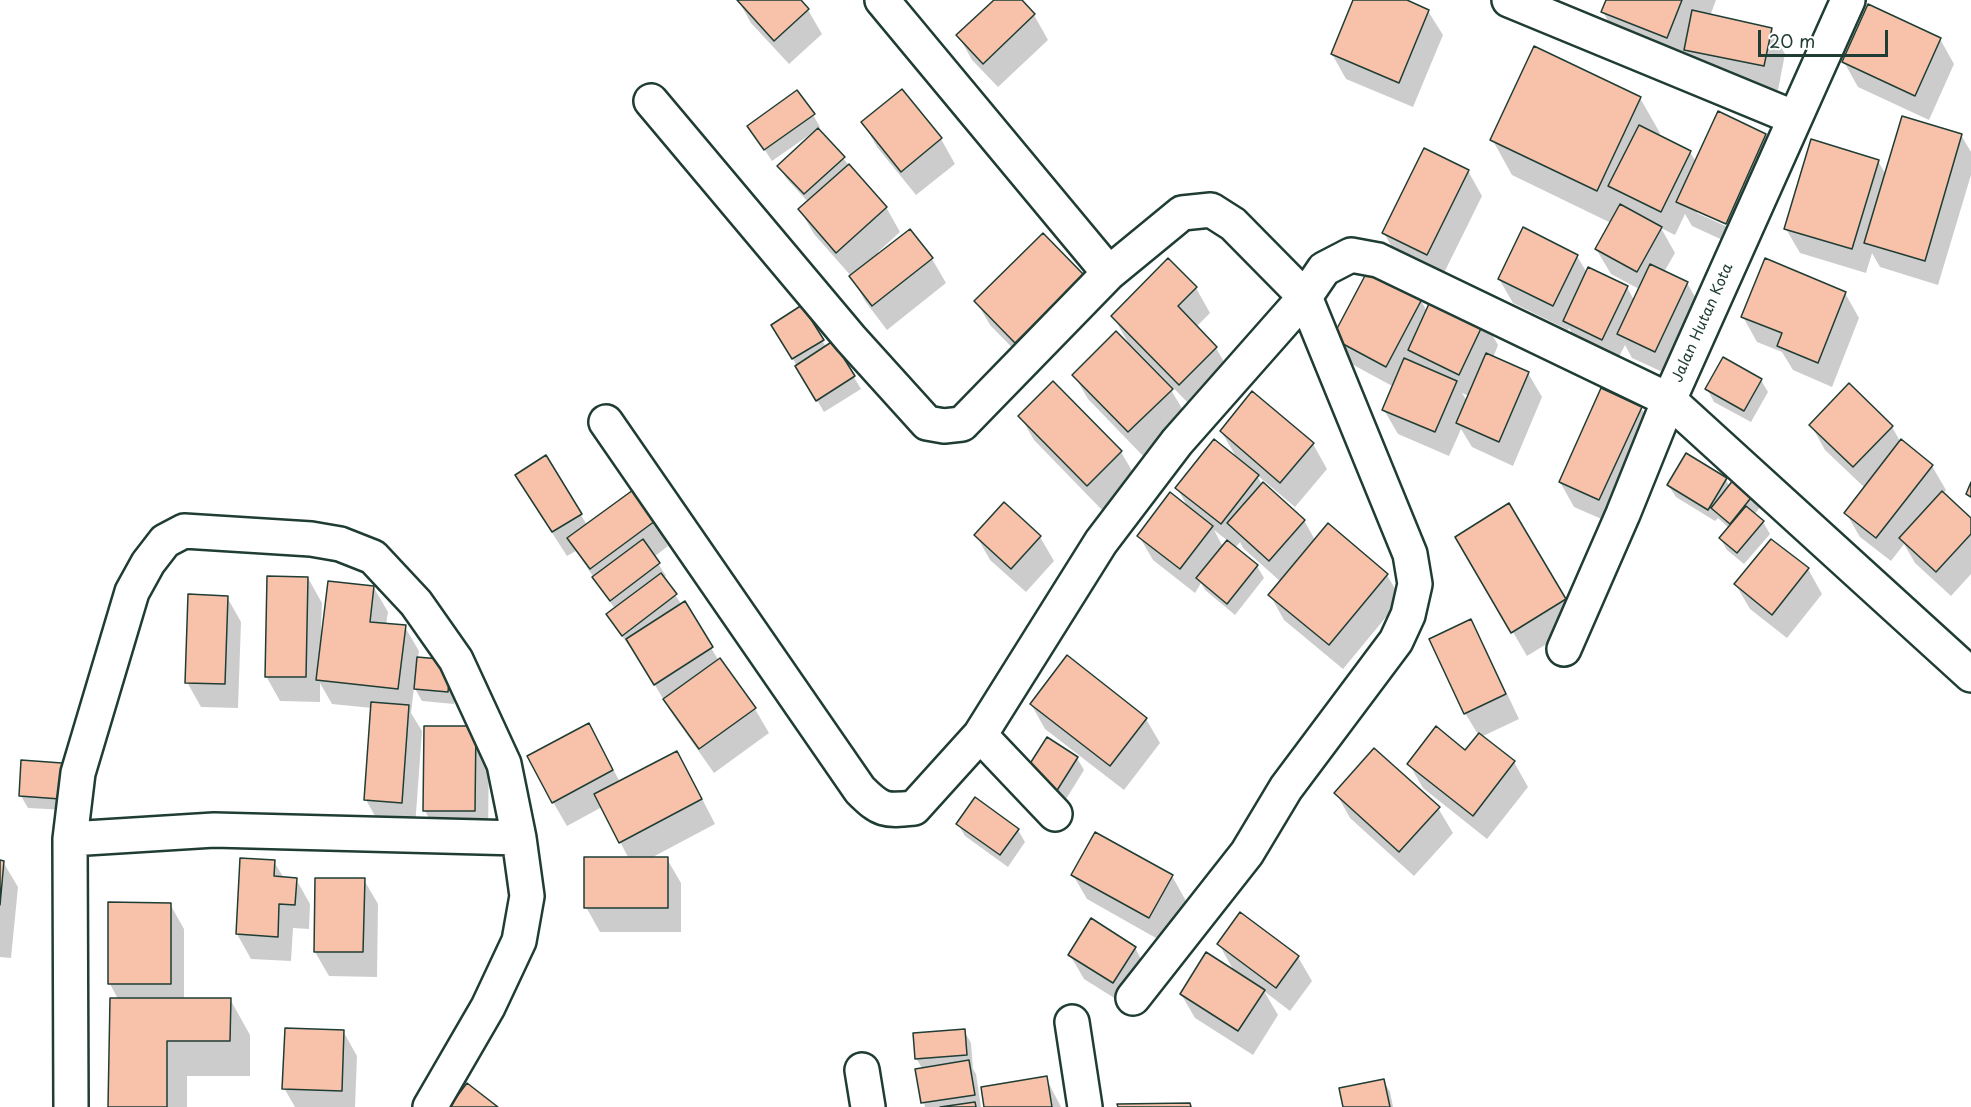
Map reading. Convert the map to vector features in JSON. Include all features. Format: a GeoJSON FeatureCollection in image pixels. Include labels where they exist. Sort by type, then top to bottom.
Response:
{"type":"FeatureCollection","features":[{"type":"Feature","properties":{"kind":"street"},"geometry":{"type":"LineString","coordinates":[[882,0],[1109,273]]}},
{"type":"Feature","properties":{"kind":"street"},"geometry":{"type":"LineString","coordinates":[[1509,0],[1795,118]]}},
{"type":"Feature","properties":{"kind":"street","name":"Jalan Hutan Kota"},"geometry":{"type":"LineString","coordinates":[[1564,649],[1623,514],[1669,400],[1848,0]]}},
{"type":"Feature","properties":{"kind":"street"},"geometry":{"type":"LineString","coordinates":[[651,101],[851,339],[927,423],[944,426],[962,424],[1109,273],[1182,213],[1211,210],[1233,224],[1305,297],[1410,554],[1415,584],[1408,615],[1396,641],[1286,788],[1247,853],[1134,998]]}},
{"type":"Feature","properties":{"kind":"street"},"geometry":{"type":"LineString","coordinates":[[606,422],[860,790],[877,806],[892,810],[914,808],[980,735],[1101,542],[1177,442],[1305,297],[1324,269],[1351,255],[1378,260],[1669,400],[1971,675]]}},
{"type":"Feature","properties":{"kind":"street"},"geometry":{"type":"LineString","coordinates":[[70,1107],[70,839],[78,773],[132,591],[148,563],[165,541],[184,531],[311,539],[340,544],[373,556],[416,603],[456,660],[504,764],[519,838],[527,896],[519,941],[488,1007],[430,1107]]}},
{"type":"Feature","properties":{"kind":"street"},"geometry":{"type":"LineString","coordinates":[[980,735],[1055,814]]}},
{"type":"Feature","properties":{"kind":"street"},"geometry":{"type":"LineString","coordinates":[[70,839],[214,831],[519,838]]}},
{"type":"Feature","properties":{"kind":"street"},"geometry":{"type":"LineString","coordinates":[[1072,1022],[1084,1107]]}},
{"type":"Feature","properties":{"kind":"street"},"geometry":{"type":"LineString","coordinates":[[862,1070],[868,1107]]}},
{"type":"Feature","properties":{"kind":"building"},"geometry":{"type":"Polygon","coordinates":[[[737,0],[801,0],[809,9],[774,41],[737,0]]]}},
{"type":"Feature","properties":{"kind":"building"},"geometry":{"type":"Polygon","coordinates":[[[994,0],[1022,0],[1035,14],[983,64],[956,35],[994,0]]]}},
{"type":"Feature","properties":{"kind":"building"},"geometry":{"type":"Polygon","coordinates":[[[1353,0],[1407,0],[1429,10],[1399,83],[1331,54],[1353,0]]]}},
{"type":"Feature","properties":{"kind":"building"},"geometry":{"type":"Polygon","coordinates":[[[1606,0],[1682,0],[1667,38],[1601,12],[1606,0]]]}},
{"type":"Feature","properties":{"kind":"building"},"geometry":{"type":"Polygon","coordinates":[[[1868,4],[1941,38],[1915,96],[1842,62],[1868,4]]]}},
{"type":"Feature","properties":{"kind":"building"},"geometry":{"type":"Polygon","coordinates":[[[1692,10],[1772,28],[1764,66],[1684,50],[1692,10]]]}},
{"type":"Feature","properties":{"kind":"building"},"geometry":{"type":"Polygon","coordinates":[[[1534,46],[1641,97],[1597,191],[1490,140],[1534,46]]]}},
{"type":"Feature","properties":{"kind":"building"},"geometry":{"type":"Polygon","coordinates":[[[902,89],[942,138],[901,172],[861,122],[902,89]]]}},
{"type":"Feature","properties":{"kind":"building"},"geometry":{"type":"Polygon","coordinates":[[[797,90],[815,114],[764,150],[747,126],[797,90]]]}},
{"type":"Feature","properties":{"kind":"building"},"geometry":{"type":"Polygon","coordinates":[[[1718,111],[1766,134],[1726,224],[1676,202],[1718,111]]]}},
{"type":"Feature","properties":{"kind":"building"},"geometry":{"type":"Polygon","coordinates":[[[1902,116],[1962,134],[1925,261],[1864,243],[1902,116]]]}},
{"type":"Feature","properties":{"kind":"building"},"geometry":{"type":"Polygon","coordinates":[[[1639,125],[1691,151],[1661,212],[1608,186],[1639,125]]]}},
{"type":"Feature","properties":{"kind":"building"},"geometry":{"type":"Polygon","coordinates":[[[818,128],[845,157],[804,194],[777,166],[818,128]]]}},
{"type":"Feature","properties":{"kind":"building"},"geometry":{"type":"Polygon","coordinates":[[[1811,139],[1879,160],[1852,249],[1784,229],[1811,139]]]}},
{"type":"Feature","properties":{"kind":"building"},"geometry":{"type":"Polygon","coordinates":[[[1424,148],[1469,170],[1427,255],[1382,233],[1424,148]]]}},
{"type":"Feature","properties":{"kind":"building"},"geometry":{"type":"Polygon","coordinates":[[[849,164],[887,207],[836,253],[798,209],[849,164]]]}},
{"type":"Feature","properties":{"kind":"building"},"geometry":{"type":"Polygon","coordinates":[[[1620,204],[1662,227],[1637,272],[1595,249],[1620,204]]]}},
{"type":"Feature","properties":{"kind":"building"},"geometry":{"type":"Polygon","coordinates":[[[1523,227],[1578,255],[1553,306],[1498,279],[1523,227]]]}},
{"type":"Feature","properties":{"kind":"building"},"geometry":{"type":"Polygon","coordinates":[[[910,229],[933,258],[872,306],[849,276],[910,229]]]}},
{"type":"Feature","properties":{"kind":"building"},"geometry":{"type":"Polygon","coordinates":[[[1043,233],[1084,275],[1015,343],[974,301],[1043,233]]]}},
{"type":"Feature","properties":{"kind":"building"},"geometry":{"type":"Polygon","coordinates":[[[1168,258],[1197,287],[1178,306],[1217,347],[1179,385],[1111,316],[1168,258]]]}},
{"type":"Feature","properties":{"kind":"building"},"geometry":{"type":"Polygon","coordinates":[[[1765,258],[1846,292],[1818,363],[1777,346],[1782,333],[1741,317],[1765,258]]]}},
{"type":"Feature","properties":{"kind":"building"},"geometry":{"type":"Polygon","coordinates":[[[1650,264],[1688,282],[1655,352],[1617,334],[1650,264]]]}},
{"type":"Feature","properties":{"kind":"building"},"geometry":{"type":"Polygon","coordinates":[[[1588,267],[1628,286],[1602,340],[1563,321],[1588,267]]]}},
{"type":"Feature","properties":{"kind":"building"},"geometry":{"type":"Polygon","coordinates":[[[1368,270],[1422,299],[1386,367],[1332,338],[1368,270]]]}},
{"type":"Feature","properties":{"kind":"building"},"geometry":{"type":"Polygon","coordinates":[[[1433,295],[1485,320],[1459,375],[1408,350],[1433,295]]]}},
{"type":"Feature","properties":{"kind":"building"},"geometry":{"type":"Polygon","coordinates":[[[802,305],[824,340],[792,359],[771,325],[802,305]]]}},
{"type":"Feature","properties":{"kind":"building"},"geometry":{"type":"Polygon","coordinates":[[[1116,331],[1173,389],[1128,432],[1072,375],[1116,331]]]}},
{"type":"Feature","properties":{"kind":"building"},"geometry":{"type":"Polygon","coordinates":[[[833,341],[855,376],[816,401],[795,366],[833,341]]]}},
{"type":"Feature","properties":{"kind":"building"},"geometry":{"type":"Polygon","coordinates":[[[1486,353],[1529,372],[1499,442],[1456,423],[1486,353]]]}},
{"type":"Feature","properties":{"kind":"building"},"geometry":{"type":"Polygon","coordinates":[[[1723,357],[1762,379],[1744,411],[1705,389],[1723,357]]]}},
{"type":"Feature","properties":{"kind":"building"},"geometry":{"type":"Polygon","coordinates":[[[1404,358],[1457,381],[1435,432],[1382,410],[1404,358]]]}},
{"type":"Feature","properties":{"kind":"building"},"geometry":{"type":"Polygon","coordinates":[[[1053,381],[1122,451],[1087,486],[1018,416],[1053,381]]]}},
{"type":"Feature","properties":{"kind":"building"},"geometry":{"type":"Polygon","coordinates":[[[1849,383],[1893,426],[1853,467],[1809,425],[1849,383]]]}},
{"type":"Feature","properties":{"kind":"building"},"geometry":{"type":"Polygon","coordinates":[[[1601,388],[1642,407],[1599,500],[1559,482],[1601,388]]]}},
{"type":"Feature","properties":{"kind":"building"},"geometry":{"type":"Polygon","coordinates":[[[1252,391],[1314,443],[1280,483],[1220,431],[1252,391]]]}},
{"type":"Feature","properties":{"kind":"building"},"geometry":{"type":"Polygon","coordinates":[[[1214,439],[1259,475],[1221,524],[1175,488],[1214,439]]]}},
{"type":"Feature","properties":{"kind":"building"},"geometry":{"type":"Polygon","coordinates":[[[1901,439],[1933,465],[1876,538],[1844,513],[1901,439]]]}},
{"type":"Feature","properties":{"kind":"building"},"geometry":{"type":"Polygon","coordinates":[[[1686,453],[1727,478],[1708,510],[1667,485],[1686,453]]]}},
{"type":"Feature","properties":{"kind":"building"},"geometry":{"type":"Polygon","coordinates":[[[546,455],[582,514],[552,532],[515,475],[546,455]]]}},
{"type":"Feature","properties":{"kind":"building"},"geometry":{"type":"Polygon","coordinates":[[[1738,474],[1758,489],[1730,524],[1711,508],[1738,474]]]}},
{"type":"Feature","properties":{"kind":"building"},"geometry":{"type":"Polygon","coordinates":[[[1263,482],[1305,520],[1269,561],[1227,523],[1263,482]]]}},
{"type":"Feature","properties":{"kind":"building"},"geometry":{"type":"Polygon","coordinates":[[[1971,482],[1971,497],[1966,494],[1971,482]]]}},
{"type":"Feature","properties":{"kind":"building"},"geometry":{"type":"Polygon","coordinates":[[[633,490],[655,521],[590,569],[567,538],[633,490]]]}},
{"type":"Feature","properties":{"kind":"building"},"geometry":{"type":"Polygon","coordinates":[[[1942,491],[1971,518],[1971,534],[1936,572],[1899,538],[1942,491]]]}},
{"type":"Feature","properties":{"kind":"building"},"geometry":{"type":"Polygon","coordinates":[[[1170,492],[1213,526],[1180,569],[1137,536],[1170,492]]]}},
{"type":"Feature","properties":{"kind":"building"},"geometry":{"type":"Polygon","coordinates":[[[1004,502],[1041,536],[1011,569],[974,535],[1004,502]]]}},
{"type":"Feature","properties":{"kind":"building"},"geometry":{"type":"Polygon","coordinates":[[[1509,503],[1566,599],[1511,633],[1455,537],[1509,503]]]}},
{"type":"Feature","properties":{"kind":"building"},"geometry":{"type":"Polygon","coordinates":[[[1746,506],[1764,521],[1737,553],[1719,538],[1746,506]]]}},
{"type":"Feature","properties":{"kind":"building"},"geometry":{"type":"Polygon","coordinates":[[[1328,523],[1388,574],[1329,645],[1268,595],[1328,523]]]}},
{"type":"Feature","properties":{"kind":"building"},"geometry":{"type":"Polygon","coordinates":[[[643,539],[660,563],[610,601],[592,577],[643,539]]]}},
{"type":"Feature","properties":{"kind":"building"},"geometry":{"type":"Polygon","coordinates":[[[1771,539],[1809,568],[1772,615],[1734,584],[1771,539]]]}},
{"type":"Feature","properties":{"kind":"building"},"geometry":{"type":"Polygon","coordinates":[[[1227,540],[1258,565],[1227,604],[1196,578],[1227,540]]]}},
{"type":"Feature","properties":{"kind":"building"},"geometry":{"type":"Polygon","coordinates":[[[661,573],[677,594],[622,636],[606,614],[661,573]]]}},
{"type":"Feature","properties":{"kind":"building"},"geometry":{"type":"Polygon","coordinates":[[[267,576],[308,577],[306,677],[265,677],[267,576]]]}},
{"type":"Feature","properties":{"kind":"building"},"geometry":{"type":"Polygon","coordinates":[[[328,581],[374,586],[370,622],[406,625],[398,689],[316,680],[328,581]]]}},
{"type":"Feature","properties":{"kind":"building"},"geometry":{"type":"Polygon","coordinates":[[[188,594],[228,596],[225,684],[185,683],[188,594]]]}},
{"type":"Feature","properties":{"kind":"building"},"geometry":{"type":"Polygon","coordinates":[[[685,601],[713,647],[654,685],[626,639],[685,601]]]}},
{"type":"Feature","properties":{"kind":"building"},"geometry":{"type":"Polygon","coordinates":[[[1471,619],[1506,694],[1464,714],[1429,639],[1471,619]]]}},
{"type":"Feature","properties":{"kind":"building"},"geometry":{"type":"Polygon","coordinates":[[[1067,655],[1147,718],[1110,766],[1030,704],[1067,655]]]}},
{"type":"Feature","properties":{"kind":"building"},"geometry":{"type":"Polygon","coordinates":[[[417,657],[451,660],[448,692],[414,689],[417,657]]]}},
{"type":"Feature","properties":{"kind":"building"},"geometry":{"type":"Polygon","coordinates":[[[720,658],[756,708],[699,749],[663,699],[720,658]]]}},
{"type":"Feature","properties":{"kind":"building"},"geometry":{"type":"Polygon","coordinates":[[[371,702],[409,705],[402,803],[364,800],[371,702]]]}},
{"type":"Feature","properties":{"kind":"building"},"geometry":{"type":"Polygon","coordinates":[[[589,723],[613,770],[552,803],[527,756],[589,723]]]}},
{"type":"Feature","properties":{"kind":"building"},"geometry":{"type":"Polygon","coordinates":[[[424,726],[476,726],[475,811],[423,811],[424,726]]]}},
{"type":"Feature","properties":{"kind":"building"},"geometry":{"type":"Polygon","coordinates":[[[1436,726],[1465,750],[1479,733],[1515,761],[1473,816],[1407,764],[1436,726]]]}},
{"type":"Feature","properties":{"kind":"building"},"geometry":{"type":"Polygon","coordinates":[[[1047,737],[1078,757],[1056,792],[1024,773],[1047,737]]]}},
{"type":"Feature","properties":{"kind":"building"},"geometry":{"type":"Polygon","coordinates":[[[1374,748],[1440,807],[1399,852],[1334,793],[1374,748]]]}},
{"type":"Feature","properties":{"kind":"building"},"geometry":{"type":"Polygon","coordinates":[[[677,751],[702,799],[619,843],[594,794],[677,751]]]}},
{"type":"Feature","properties":{"kind":"building"},"geometry":{"type":"Polygon","coordinates":[[[21,760],[62,763],[60,799],[19,796],[21,760]]]}},
{"type":"Feature","properties":{"kind":"building"},"geometry":{"type":"Polygon","coordinates":[[[975,797],[1019,829],[1000,855],[956,824],[975,797]]]}},
{"type":"Feature","properties":{"kind":"building"},"geometry":{"type":"Polygon","coordinates":[[[1095,832],[1173,875],[1149,918],[1071,875],[1095,832]]]}},
{"type":"Feature","properties":{"kind":"building"},"geometry":{"type":"Polygon","coordinates":[[[584,857],[668,857],[668,908],[584,908],[584,857]]]}},
{"type":"Feature","properties":{"kind":"building"},"geometry":{"type":"Polygon","coordinates":[[[240,858],[275,860],[274,876],[297,878],[295,905],[279,904],[278,937],[236,934],[240,858]]]}},
{"type":"Feature","properties":{"kind":"building"},"geometry":{"type":"Polygon","coordinates":[[[0,860],[4,861],[0,905],[0,860]]]}},
{"type":"Feature","properties":{"kind":"building"},"geometry":{"type":"Polygon","coordinates":[[[315,878],[365,878],[363,952],[314,952],[315,878]]]}},
{"type":"Feature","properties":{"kind":"building"},"geometry":{"type":"Polygon","coordinates":[[[108,902],[171,903],[171,984],[108,984],[108,902]]]}},
{"type":"Feature","properties":{"kind":"building"},"geometry":{"type":"Polygon","coordinates":[[[1240,912],[1299,956],[1276,988],[1217,944],[1240,912]]]}},
{"type":"Feature","properties":{"kind":"building"},"geometry":{"type":"Polygon","coordinates":[[[1091,918],[1136,947],[1113,983],[1068,955],[1091,918]]]}},
{"type":"Feature","properties":{"kind":"building"},"geometry":{"type":"Polygon","coordinates":[[[1206,952],[1265,990],[1238,1031],[1180,994],[1206,952]]]}},
{"type":"Feature","properties":{"kind":"building"},"geometry":{"type":"Polygon","coordinates":[[[110,998],[231,998],[230,1041],[167,1041],[167,1107],[108,1107],[110,998]]]}},
{"type":"Feature","properties":{"kind":"building"},"geometry":{"type":"Polygon","coordinates":[[[285,1028],[344,1030],[342,1091],[282,1089],[285,1028]]]}},
{"type":"Feature","properties":{"kind":"building"},"geometry":{"type":"Polygon","coordinates":[[[965,1029],[967,1055],[915,1059],[913,1033],[965,1029]]]}},
{"type":"Feature","properties":{"kind":"building"},"geometry":{"type":"Polygon","coordinates":[[[969,1060],[975,1095],[921,1103],[915,1069],[969,1060]]]}},
{"type":"Feature","properties":{"kind":"building"},"geometry":{"type":"Polygon","coordinates":[[[1047,1076],[1052,1107],[984,1107],[981,1087],[1047,1076]]]}},
{"type":"Feature","properties":{"kind":"building"},"geometry":{"type":"Polygon","coordinates":[[[1384,1079],[1390,1107],[1343,1107],[1339,1088],[1384,1079]]]}},
{"type":"Feature","properties":{"kind":"building"},"geometry":{"type":"Polygon","coordinates":[[[467,1083],[498,1107],[449,1107],[467,1083]]]}},
{"type":"Feature","properties":{"kind":"building"},"geometry":{"type":"Polygon","coordinates":[[[975,1102],[976,1107],[940,1107],[975,1102]]]}},
{"type":"Feature","properties":{"kind":"building"},"geometry":{"type":"Polygon","coordinates":[[[1190,1103],[1191,1107],[1118,1107],[1117,1104],[1190,1103]]]}}]}
